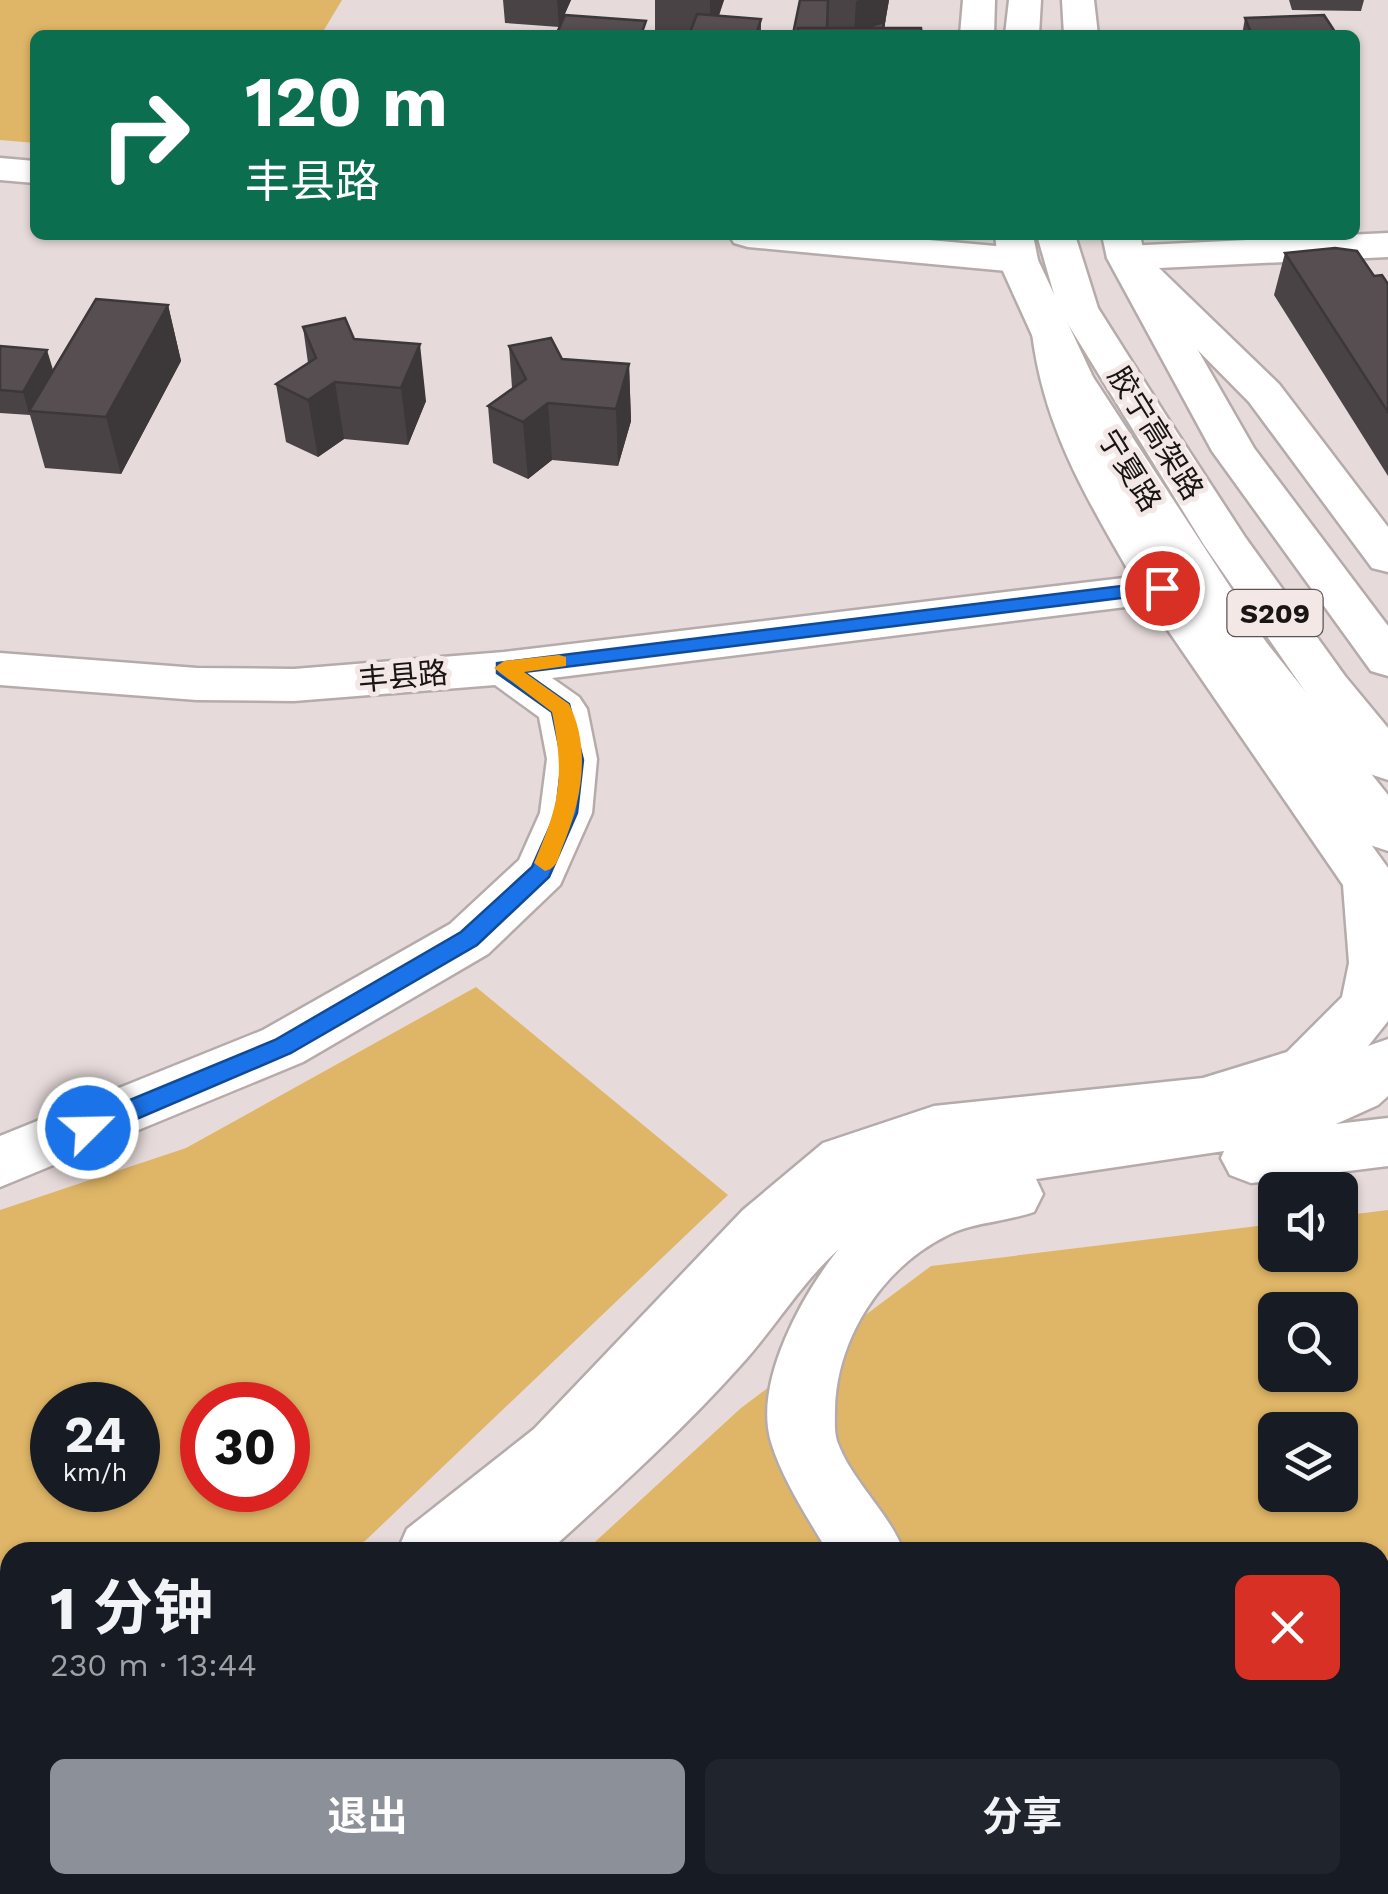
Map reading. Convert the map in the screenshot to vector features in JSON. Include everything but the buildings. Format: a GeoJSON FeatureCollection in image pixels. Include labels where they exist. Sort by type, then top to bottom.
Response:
{"type":"FeatureCollection","features":[{"type":"Feature","properties":{"kind":"main road"},"geometry":{"type":"LineString","coordinates":[[977,30],[979,0]]}},
{"type":"Feature","properties":{"kind":"main road"},"geometry":{"type":"LineString","coordinates":[[1022,30],[1025,0]]}},
{"type":"Feature","properties":{"kind":"main road"},"geometry":{"type":"LineString","coordinates":[[1078,0],[1080,30]]}},
{"type":"Feature","properties":{"kind":"main road"},"geometry":{"type":"LineString","coordinates":[[0,169],[30,172]]}},
{"type":"Feature","properties":{"kind":"main road"},"geometry":{"type":"LineString","coordinates":[[860,240],[1016,247]]}},
{"type":"Feature","properties":{"kind":"main road","name":"胶宁高架路"},"geometry":{"type":"LineString","coordinates":[[1058,240],[1078,308],[1144,414],[1227,545],[1328,688],[1388,762]]}},
{"type":"Feature","properties":{"kind":"main road"},"geometry":{"type":"LineString","coordinates":[[1124,246],[1388,245]]}},
{"type":"Feature","properties":{"kind":"main road"},"geometry":{"type":"LineString","coordinates":[[1124,246],[1264,393],[1388,558]]}},
{"type":"Feature","properties":{"kind":"main road","name":"胶宁高架路"},"geometry":{"type":"LineString","coordinates":[[1124,246],[1234,451],[1388,660]]}},
{"type":"Feature","properties":{"kind":"main road","name":"宁夏路"},"geometry":{"type":"LineString","coordinates":[[1016,247],[1072,377],[1186,560],[1249,652],[1388,832]]}},
{"type":"Feature","properties":{"kind":"main road"},"geometry":{"type":"LineString","coordinates":[[444,1542],[558,1451],[765,1228],[844,1160],[934,1130],[1203,1102],[1307,1069],[1346,1034],[1369,1004],[1382,923],[1369,882],[1162,588],[1090,466],[1060,384],[1052,333]]}},
{"type":"Feature","properties":{"kind":"main road","name":"丰县路"},"geometry":{"type":"LineString","coordinates":[[0,668],[197,684],[294,685],[504,668],[1162,588]]}},
{"type":"Feature","properties":{"kind":"main road"},"geometry":{"type":"LineString","coordinates":[[0,1162],[283,1046],[469,938],[542,872],[566,813],[572,760],[562,709],[504,668]]}},
{"type":"Feature","properties":{"kind":"main road"},"geometry":{"type":"LineString","coordinates":[[510,1542],[664,1404],[733,1330],[790,1255],[838,1212],[883,1191],[950,1168],[1289,1118],[1357,1089],[1388,1062]]}},
{"type":"Feature","properties":{"kind":"main road"},"geometry":{"type":"LineString","coordinates":[[861,1542],[801,1436],[806,1375],[825,1321],[856,1272],[897,1233],[953,1205],[1326,1147],[1388,1142]]}},
{"type":"Feature","properties":{"kind":"shaded area"},"geometry":{"type":"Polygon","coordinates":[[[0,0],[342,0],[324,30],[30,30],[30,143],[0,140],[0,0]]]}},
{"type":"Feature","properties":{"kind":"shaded area"},"geometry":{"type":"Polygon","coordinates":[[[476,987],[728,1195],[365,1541],[0,1542],[0,1210],[186,1148],[476,987]]]}},
{"type":"Feature","properties":{"kind":"shaded area"},"geometry":{"type":"Polygon","coordinates":[[[1388,1210],[1388,1542],[595,1542],[741,1408],[931,1266],[1258,1226],[1258,1272],[1358,1272],[1358,1214],[1388,1210]]]}},
{"type":"Feature","properties":{"kind":"slow traffic"},"geometry":{"type":"LineString","coordinates":[[545,863],[566,813],[572,760],[562,709],[504,668],[559,661]]}},
{"type":"Feature","properties":{"kind":"route"},"geometry":{"type":"LineString","coordinates":[[88,1128],[283,1046],[469,938],[542,872],[566,813],[572,760],[562,709],[504,668],[1162,588]]}}]}
